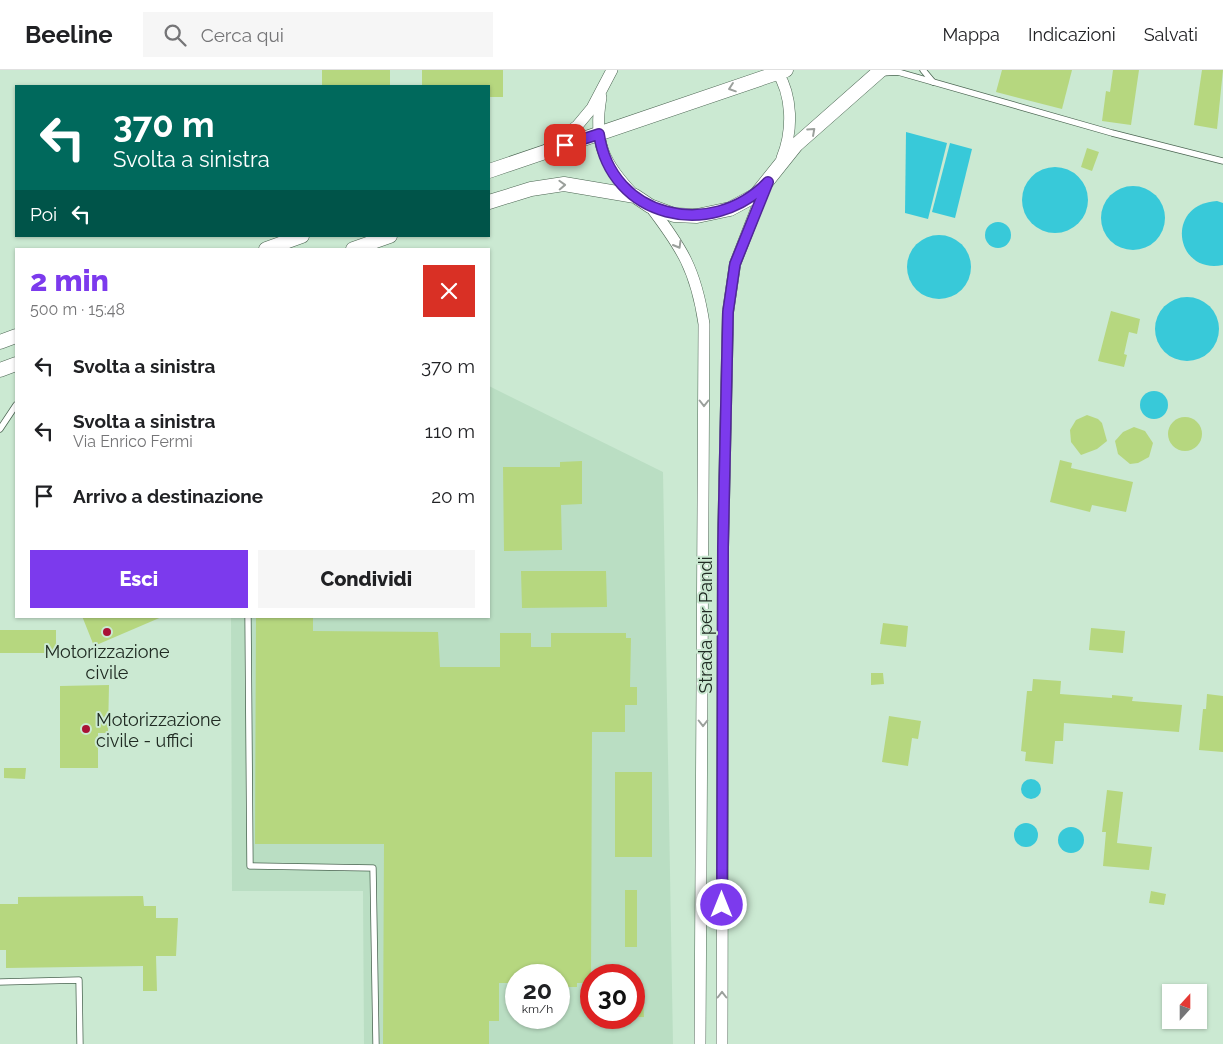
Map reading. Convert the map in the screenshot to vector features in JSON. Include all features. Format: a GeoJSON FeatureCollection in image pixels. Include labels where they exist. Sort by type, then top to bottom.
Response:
{"type":"FeatureCollection","features":[{"type":"Feature","properties":{"kind":"street"},"geometry":{"type":"LineString","coordinates":[[535,156],[562,139],[577,126],[601,93],[612,70]]}},
{"type":"Feature","properties":{"kind":"street"},"geometry":{"type":"LineString","coordinates":[[490,171],[535,156],[599,134],[780,71],[789,107],[790,127],[786,148],[768,182],[744,202],[714,214],[697,216],[674,215],[650,206],[635,196],[614,174],[600,145],[599,134],[598,112],[601,93]]}},
{"type":"Feature","properties":{"kind":"street"},"geometry":{"type":"LineString","coordinates":[[778,166],[796,145],[879,72]]}},
{"type":"Feature","properties":{"kind":"street","name":"Strada per Pandi"},"geometry":{"type":"LineString","coordinates":[[722,1044],[723,547],[728,312],[735,264],[768,182]]}},
{"type":"Feature","properties":{"kind":"street"},"geometry":{"type":"LineString","coordinates":[[490,202],[514,194],[564,184],[635,196]]}},
{"type":"Feature","properties":{"kind":"street","name":"Strada per Pandi"},"geometry":{"type":"LineString","coordinates":[[650,206],[678,244],[687,262],[695,282],[704,324],[700,1044]]}},
{"type":"Feature","properties":{"kind":"street"},"geometry":{"type":"LineString","coordinates":[[269,248],[299,237]]}},
{"type":"Feature","properties":{"kind":"street"},"geometry":{"type":"LineString","coordinates":[[356,248],[387,237]]}},
{"type":"Feature","properties":{"kind":"street"},"geometry":{"type":"LineString","coordinates":[[0,342],[15,336]]}},
{"type":"Feature","properties":{"kind":"street"},"geometry":{"type":"LineString","coordinates":[[0,370],[15,364]]}},
{"type":"Feature","properties":{"kind":"lane"},"geometry":{"type":"LineString","coordinates":[[924,70],[935,84]]}},
{"type":"Feature","properties":{"kind":"lane"},"geometry":{"type":"LineString","coordinates":[[879,72],[898,72],[1112,133],[1223,161]]}},
{"type":"Feature","properties":{"kind":"lane"},"geometry":{"type":"LineString","coordinates":[[0,429],[15,406]]}},
{"type":"Feature","properties":{"kind":"lane"},"geometry":{"type":"LineString","coordinates":[[248,618],[250,866],[373,868],[376,1044]]}},
{"type":"Feature","properties":{"kind":"lane"},"geometry":{"type":"LineString","coordinates":[[0,982],[79,980],[80,1044]]}},
{"type":"Feature","properties":{"kind":"shaded area"},"geometry":{"type":"Polygon","coordinates":[[[490,386],[663,472],[673,1044],[364,1044],[363,891],[232,891],[231,618],[490,618],[490,386]]]}},
{"type":"Feature","properties":{"kind":"water"},"geometry":{"type":"Polygon","coordinates":[[[906,132],[947,143],[928,219],[905,213],[906,132]]]}},
{"type":"Feature","properties":{"kind":"water"},"geometry":{"type":"Polygon","coordinates":[[[950,143],[972,149],[955,218],[932,212],[950,143]]]}},
{"type":"Feature","properties":{"kind":"water"},"geometry":{"type":"Polygon","coordinates":[[[1055,167],[1068,170],[1078,177],[1085,187],[1088,200],[1085,213],[1078,223],[1068,230],[1055,233],[1042,230],[1032,223],[1025,213],[1022,200],[1025,187],[1032,177],[1042,170],[1055,167]]]}},
{"type":"Feature","properties":{"kind":"water"},"geometry":{"type":"Polygon","coordinates":[[[1127,186],[1139,186],[1156,195],[1163,206],[1165,218],[1163,230],[1156,241],[1139,250],[1127,250],[1115,245],[1106,236],[1101,224],[1101,212],[1106,200],[1115,191],[1127,186]]]}},
{"type":"Feature","properties":{"kind":"water"},"geometry":{"type":"Polygon","coordinates":[[[1217,201],[1223,203],[1223,265],[1207,265],[1194,260],[1186,250],[1182,238],[1183,225],[1189,214],[1200,205],[1217,201]]]}},
{"type":"Feature","properties":{"kind":"water"},"geometry":{"type":"Polygon","coordinates":[[[998,222],[1007,226],[1011,235],[1007,244],[998,248],[989,244],[985,235],[989,226],[998,222]]]}},
{"type":"Feature","properties":{"kind":"water"},"geometry":{"type":"Polygon","coordinates":[[[933,235],[945,235],[962,244],[969,255],[971,267],[969,279],[962,290],[945,299],[933,299],[921,294],[912,285],[907,273],[907,261],[912,249],[921,240],[933,235]]]}},
{"type":"Feature","properties":{"kind":"water"},"geometry":{"type":"Polygon","coordinates":[[[1187,297],[1205,303],[1213,311],[1219,329],[1213,347],[1205,355],[1187,361],[1169,355],[1161,347],[1155,329],[1161,311],[1169,303],[1187,297]]]}},
{"type":"Feature","properties":{"kind":"water"},"geometry":{"type":"Polygon","coordinates":[[[1154,391],[1164,395],[1168,405],[1164,415],[1154,419],[1144,415],[1140,405],[1144,395],[1154,391]]]}},
{"type":"Feature","properties":{"kind":"water"},"geometry":{"type":"Polygon","coordinates":[[[1031,779],[1038,782],[1041,789],[1038,796],[1031,799],[1024,796],[1021,789],[1024,782],[1031,779]]]}},
{"type":"Feature","properties":{"kind":"water"},"geometry":{"type":"Polygon","coordinates":[[[1026,823],[1034,827],[1038,835],[1034,843],[1026,847],[1018,843],[1014,835],[1018,827],[1026,823]]]}},
{"type":"Feature","properties":{"kind":"water"},"geometry":{"type":"Polygon","coordinates":[[[1071,827],[1080,831],[1084,840],[1080,849],[1071,853],[1062,849],[1058,840],[1062,831],[1071,827]]]}},
{"type":"Feature","properties":{"kind":"building"},"geometry":{"type":"Polygon","coordinates":[[[322,70],[390,70],[390,85],[322,85],[322,70]]]}},
{"type":"Feature","properties":{"kind":"building"},"geometry":{"type":"Polygon","coordinates":[[[422,70],[503,70],[503,97],[490,97],[490,85],[422,85],[422,70]]]}},
{"type":"Feature","properties":{"kind":"building"},"geometry":{"type":"Polygon","coordinates":[[[1002,70],[1072,70],[1062,109],[996,92],[1002,70]]]}},
{"type":"Feature","properties":{"kind":"building"},"geometry":{"type":"Polygon","coordinates":[[[1113,70],[1139,70],[1131,125],[1102,121],[1106,91],[1110,92],[1113,70]]]}},
{"type":"Feature","properties":{"kind":"building"},"geometry":{"type":"Polygon","coordinates":[[[1202,70],[1223,70],[1217,129],[1194,125],[1202,70]]]}},
{"type":"Feature","properties":{"kind":"building"},"geometry":{"type":"Polygon","coordinates":[[[1087,148],[1099,152],[1092,171],[1081,167],[1087,148]]]}},
{"type":"Feature","properties":{"kind":"building"},"geometry":{"type":"Polygon","coordinates":[[[1111,311],[1140,319],[1137,334],[1129,332],[1124,354],[1127,355],[1124,367],[1098,361],[1111,311]]]}},
{"type":"Feature","properties":{"kind":"building"},"geometry":{"type":"Polygon","coordinates":[[[1087,415],[1098,419],[1102,423],[1107,441],[1097,449],[1081,455],[1071,442],[1070,430],[1076,420],[1087,415]]]}},
{"type":"Feature","properties":{"kind":"building"},"geometry":{"type":"Polygon","coordinates":[[[1185,417],[1197,422],[1202,434],[1197,446],[1185,451],[1173,446],[1168,434],[1173,422],[1185,417]]]}},
{"type":"Feature","properties":{"kind":"building"},"geometry":{"type":"Polygon","coordinates":[[[1134,427],[1145,431],[1153,443],[1149,457],[1138,463],[1130,464],[1118,454],[1115,441],[1123,432],[1134,427]]]}},
{"type":"Feature","properties":{"kind":"building"},"geometry":{"type":"Polygon","coordinates":[[[1060,460],[1072,463],[1071,468],[1133,482],[1126,512],[1092,505],[1090,512],[1050,502],[1060,460]]]}},
{"type":"Feature","properties":{"kind":"building"},"geometry":{"type":"Polygon","coordinates":[[[582,461],[582,504],[561,505],[562,550],[504,551],[503,467],[560,467],[560,462],[582,461]]]}},
{"type":"Feature","properties":{"kind":"building"},"geometry":{"type":"Polygon","coordinates":[[[521,571],[606,571],[607,607],[522,608],[521,571]]]}},
{"type":"Feature","properties":{"kind":"building","name":"Motorizzazione civile"},"geometry":{"type":"Polygon","coordinates":[[[83,618],[159,618],[94,646],[83,618]]]}},
{"type":"Feature","properties":{"kind":"building"},"geometry":{"type":"Polygon","coordinates":[[[256,618],[313,618],[313,631],[438,632],[440,667],[500,667],[500,633],[531,633],[531,647],[551,647],[551,633],[626,633],[626,638],[631,638],[630,687],[637,687],[637,705],[625,705],[625,732],[592,732],[591,964],[580,964],[580,983],[577,983],[577,987],[570,987],[570,964],[505,964],[505,983],[499,983],[499,1021],[489,1021],[489,1044],[383,1044],[384,844],[255,844],[256,618]]]}},
{"type":"Feature","properties":{"kind":"building"},"geometry":{"type":"Polygon","coordinates":[[[883,623],[908,626],[906,647],[880,644],[883,623]]]}},
{"type":"Feature","properties":{"kind":"building"},"geometry":{"type":"Polygon","coordinates":[[[1091,628],[1125,631],[1123,653],[1089,650],[1091,628]]]}},
{"type":"Feature","properties":{"kind":"building"},"geometry":{"type":"Polygon","coordinates":[[[0,630],[56,630],[56,653],[0,653],[0,630]]]}},
{"type":"Feature","properties":{"kind":"building"},"geometry":{"type":"Polygon","coordinates":[[[871,673],[883,673],[884,684],[871,685],[871,673]]]}},
{"type":"Feature","properties":{"kind":"building"},"geometry":{"type":"Polygon","coordinates":[[[1033,679],[1061,681],[1060,694],[1112,698],[1112,695],[1133,697],[1132,701],[1182,705],[1179,732],[1064,723],[1063,741],[1055,741],[1053,764],[1025,761],[1026,752],[1021,751],[1027,691],[1032,691],[1033,679]]]}},
{"type":"Feature","properties":{"kind":"building","name":"Motorizzazione civile - uffici"},"geometry":{"type":"Polygon","coordinates":[[[109,685],[108,733],[98,733],[98,768],[60,768],[60,686],[109,685]]]}},
{"type":"Feature","properties":{"kind":"building"},"geometry":{"type":"Polygon","coordinates":[[[1207,694],[1223,696],[1223,752],[1199,750],[1203,709],[1206,709],[1207,694]]]}},
{"type":"Feature","properties":{"kind":"building"},"geometry":{"type":"Polygon","coordinates":[[[889,716],[921,721],[918,739],[912,738],[908,766],[882,762],[889,716]]]}},
{"type":"Feature","properties":{"kind":"building"},"geometry":{"type":"Polygon","coordinates":[[[4,768],[26,768],[25,779],[4,778],[4,768]]]}},
{"type":"Feature","properties":{"kind":"building"},"geometry":{"type":"Polygon","coordinates":[[[615,772],[652,772],[652,857],[615,857],[615,772]]]}},
{"type":"Feature","properties":{"kind":"building"},"geometry":{"type":"Polygon","coordinates":[[[1107,790],[1123,792],[1117,843],[1152,847],[1149,870],[1103,866],[1106,832],[1102,832],[1107,790]]]}},
{"type":"Feature","properties":{"kind":"building"},"geometry":{"type":"Polygon","coordinates":[[[625,890],[637,890],[637,947],[625,947],[625,890]]]}},
{"type":"Feature","properties":{"kind":"building"},"geometry":{"type":"Polygon","coordinates":[[[1151,891],[1166,894],[1164,905],[1149,903],[1151,891]]]}},
{"type":"Feature","properties":{"kind":"building"},"geometry":{"type":"Polygon","coordinates":[[[143,896],[144,906],[156,906],[156,918],[178,918],[176,956],[156,956],[157,991],[143,991],[143,966],[6,968],[6,950],[0,950],[0,904],[18,904],[18,897],[143,896]]]}},
{"type":"Feature","properties":{"kind":"place","name":"Motorizzazione civile"},"geometry":{"type":"Point","coordinates":[107,632]}},
{"type":"Feature","properties":{"kind":"place","name":"Motorizzazione civile - uffici"},"geometry":{"type":"Point","coordinates":[86,729]}},
{"type":"Feature","properties":{"kind":"route"},"geometry":{"type":"LineString","coordinates":[[565,145],[599,134],[600,145],[614,174],[624,185],[635,196],[650,206],[674,215],[697,216],[714,214],[730,209],[756,195],[768,182],[753,214],[735,264],[728,312],[723,547],[722,905]]}}]}
